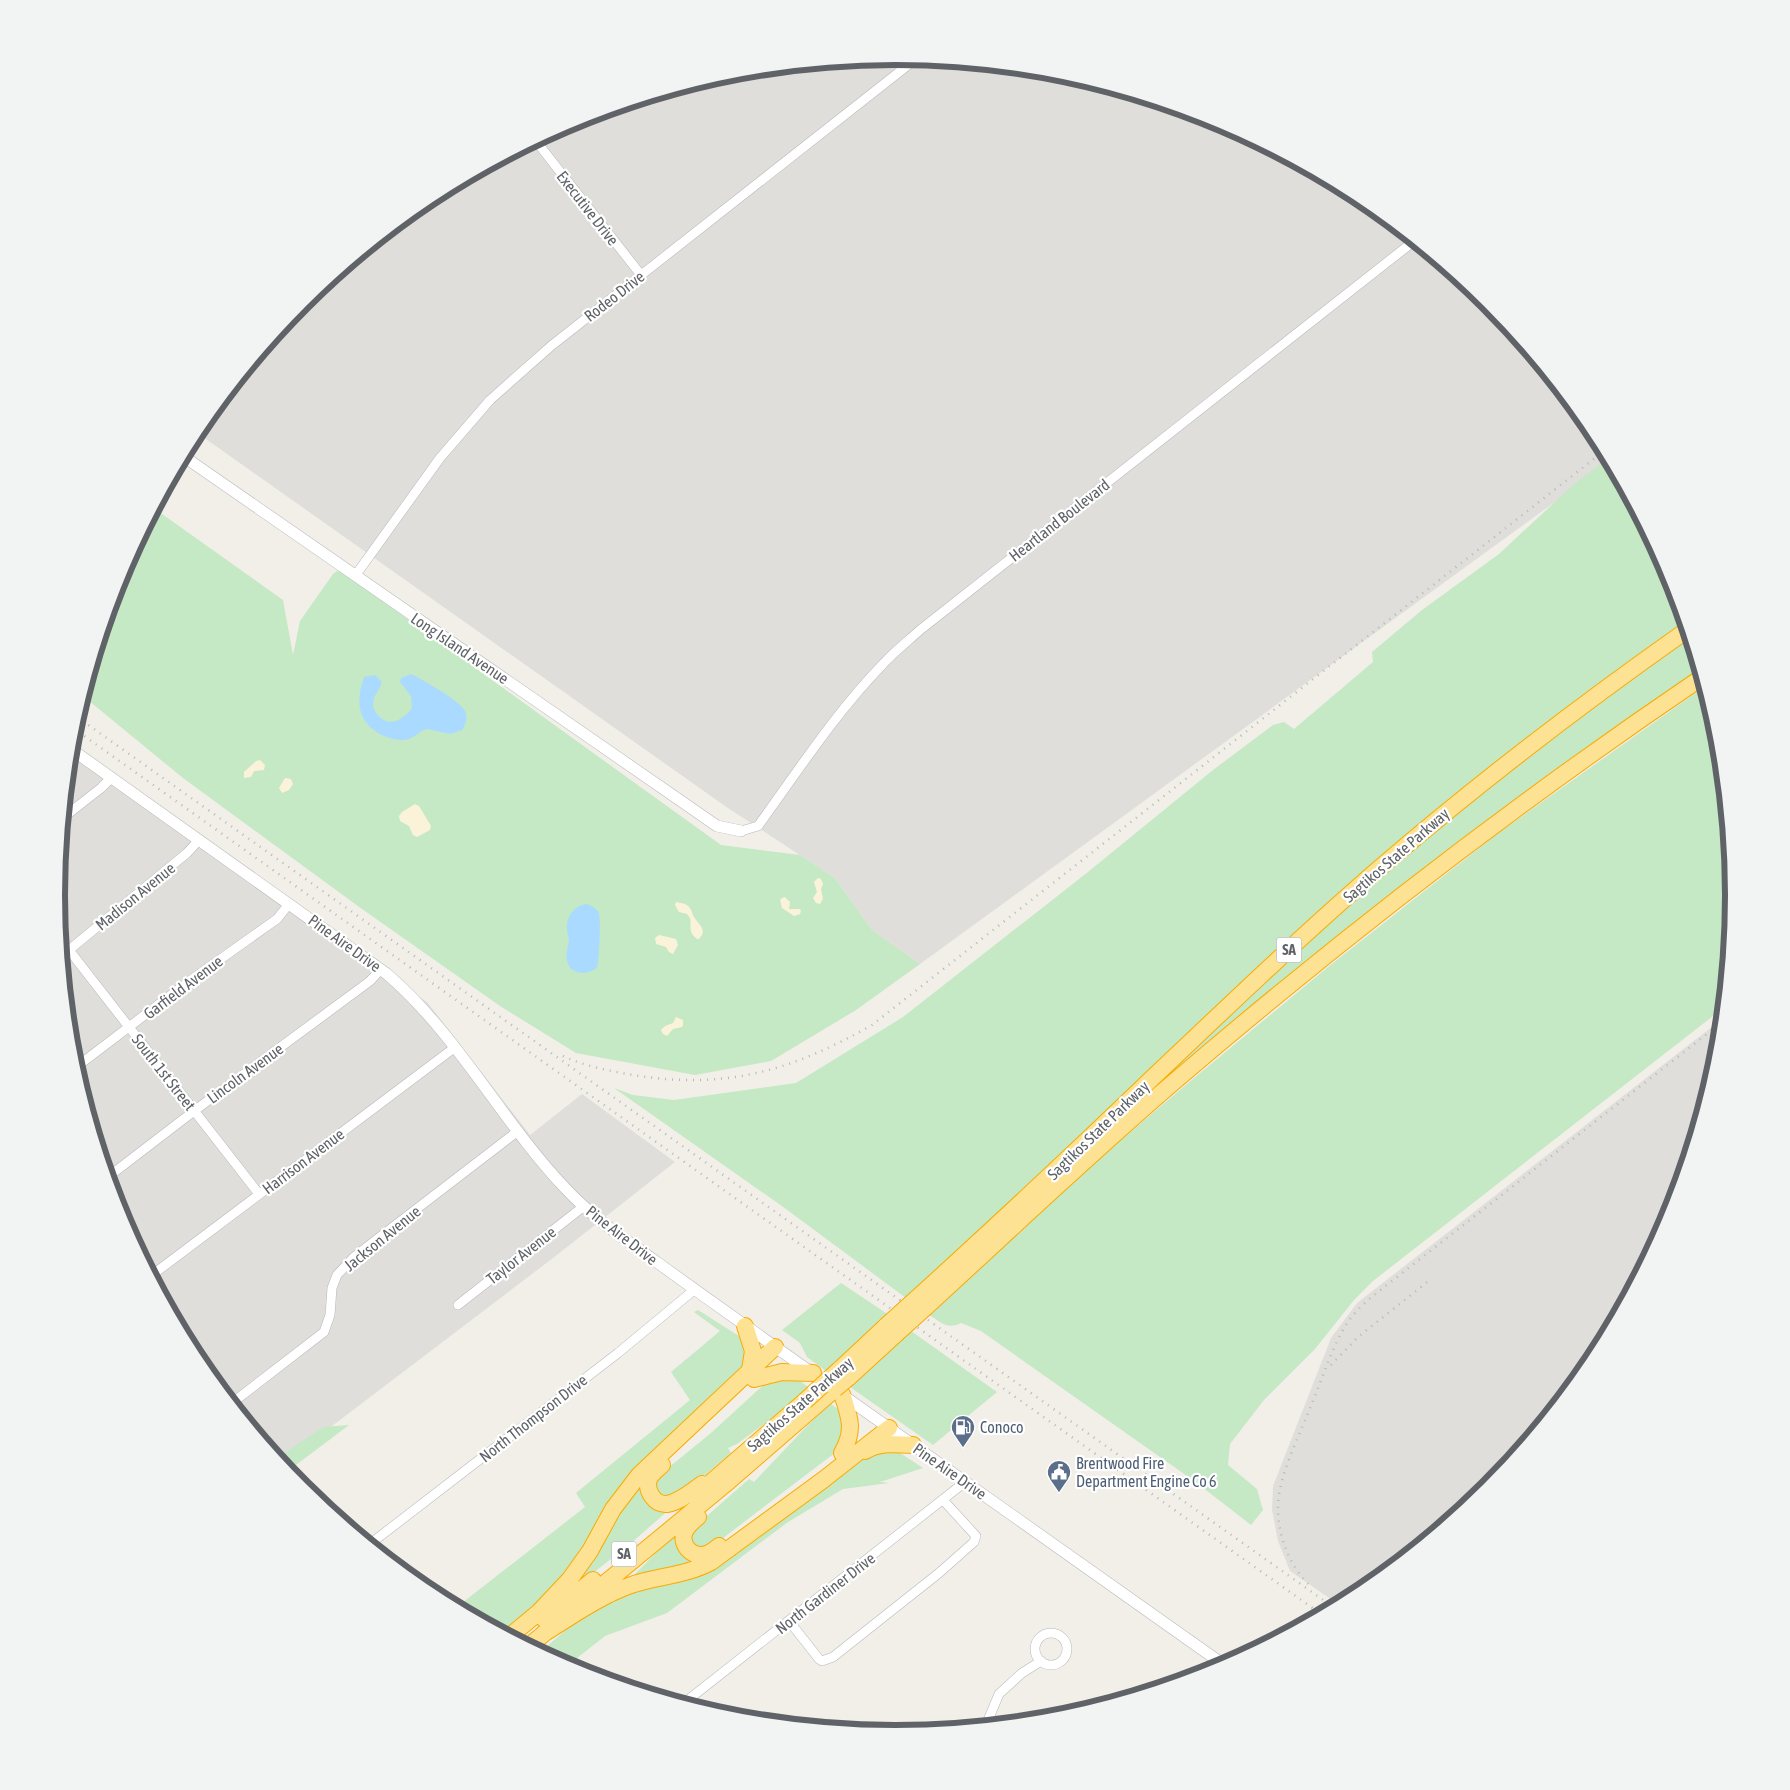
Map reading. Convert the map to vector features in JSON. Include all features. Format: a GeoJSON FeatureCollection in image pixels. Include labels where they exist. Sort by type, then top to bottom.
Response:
{"type":"FeatureCollection","features":[{"type":"Feature","properties":{"kind":"highway","name":"Sagtikos State Parkway"},"geometry":{"type":"LineString","coordinates":[[921,1303],[1046,1179],[1264,973],[1380,867],[1502,766],[1683,633]]}},
{"type":"Feature","properties":{"kind":"highway","name":"Sagtikos State Parkway"},"geometry":{"type":"LineString","coordinates":[[534,1642],[808,1405],[921,1303],[1173,1083],[1336,947],[1541,790],[1697,681]]}},
{"type":"Feature","properties":{"kind":"highway"},"geometry":{"type":"LineString","coordinates":[[745,1326],[753,1350],[752,1374]]}},
{"type":"Feature","properties":{"kind":"highway"},"geometry":{"type":"LineString","coordinates":[[515,1632],[539,1612],[570,1579],[590,1551],[622,1496],[639,1475],[779,1350]]}},
{"type":"Feature","properties":{"kind":"highway"},"geometry":{"type":"LineString","coordinates":[[729,1474],[669,1504],[656,1501],[649,1490],[650,1478],[752,1374],[782,1372],[813,1373]]}},
{"type":"Feature","properties":{"kind":"highway"},"geometry":{"type":"LineString","coordinates":[[842,1394],[850,1418],[851,1429],[842,1459]]}},
{"type":"Feature","properties":{"kind":"highway"},"geometry":{"type":"LineString","coordinates":[[543,1634],[602,1598],[623,1588],[685,1572],[711,1562],[886,1426]]}},
{"type":"Feature","properties":{"kind":"highway"},"geometry":{"type":"LineString","coordinates":[[729,1474],[684,1533],[684,1544],[694,1554],[706,1554],[714,1550],[842,1459],[878,1445],[913,1445]]}},
{"type":"Feature","properties":{"kind":"highway","name":"Sagtikos State Parkway"},"geometry":{"type":"LineString","coordinates":[[523,1636],[656,1529],[729,1474]]}},
{"type":"Feature","properties":{"kind":"street","name":"Rodeo Drive"},"geometry":{"type":"LineString","coordinates":[[355,576],[440,458],[490,400],[551,346],[908,65]]}},
{"type":"Feature","properties":{"kind":"street","name":"Executive Drive"},"geometry":{"type":"LineString","coordinates":[[540,146],[641,276]]}},
{"type":"Feature","properties":{"kind":"street","name":"Heartland Boulevard"},"geometry":{"type":"LineString","coordinates":[[741,831],[758,826],[858,692],[884,663],[916,633],[1409,245]]}},
{"type":"Feature","properties":{"kind":"street","name":"Long Island Avenue"},"geometry":{"type":"LineString","coordinates":[[189,460],[717,826],[741,831]]}},
{"type":"Feature","properties":{"kind":"street","name":"Pine Aire Drive"},"geometry":{"type":"LineString","coordinates":[[78,754],[381,969],[411,996],[551,1173],[584,1206],[617,1233],[694,1290],[1217,1660]]}},
{"type":"Feature","properties":{"kind":"street"},"geometry":{"type":"LineString","coordinates":[[70,813],[111,778]]}},
{"type":"Feature","properties":{"kind":"street","name":"Madison Avenue"},"geometry":{"type":"LineString","coordinates":[[68,950],[187,853],[199,840]]}},
{"type":"Feature","properties":{"kind":"street","name":"Garfield Avenue"},"geometry":{"type":"LineString","coordinates":[[82,1062],[188,982],[277,919],[289,904]]}},
{"type":"Feature","properties":{"kind":"street","name":"South 1st Street"},"geometry":{"type":"LineString","coordinates":[[68,950],[259,1194]]}},
{"type":"Feature","properties":{"kind":"street","name":"Lincoln Avenue"},"geometry":{"type":"LineString","coordinates":[[113,1173],[194,1111],[370,982],[381,969]]}},
{"type":"Feature","properties":{"kind":"street","name":"Harrison Avenue"},"geometry":{"type":"LineString","coordinates":[[156,1272],[454,1048]]}},
{"type":"Feature","properties":{"kind":"street","name":"Jackson Avenue"},"geometry":{"type":"LineString","coordinates":[[237,1399],[324,1332],[330,1315],[332,1288],[337,1275],[354,1257],[518,1131]]}},
{"type":"Feature","properties":{"kind":"street","name":"Taylor Avenue"},"geometry":{"type":"LineString","coordinates":[[458,1305],[584,1206]]}},
{"type":"Feature","properties":{"kind":"street","name":"North Thompson Drive"},"geometry":{"type":"LineString","coordinates":[[375,1540],[618,1353],[694,1290]]}},
{"type":"Feature","properties":{"kind":"street","name":"North Gardiner Drive"},"geometry":{"type":"LineString","coordinates":[[689,1699],[966,1482]]}},
{"type":"Feature","properties":{"kind":"street"},"geometry":{"type":"LineString","coordinates":[[789,1621],[819,1659],[822,1661],[833,1657],[974,1542],[976,1536],[943,1500]]}},
{"type":"Feature","properties":{"kind":"street"},"geometry":{"type":"LineString","coordinates":[[988,1719],[999,1694],[1022,1673],[1041,1661]]}},
{"type":"Feature","properties":{"kind":"shaded area"},"geometry":{"type":"Polygon","coordinates":[[[895,65],[1003,72],[1057,81],[1110,93],[1162,109],[1213,128],[1310,176],[1356,205],[1400,237],[1442,271],[1482,308],[1519,348],[1553,390],[1605,466],[920,964],[872,930],[835,878],[725,806],[203,437],[237,390],[271,348],[308,308],[348,271],[434,205],[480,176],[577,128],[628,109],[680,93],[733,81],[787,72],[895,65]]]}},
{"type":"Feature","properties":{"kind":"shaded area"},"geometry":{"type":"Polygon","coordinates":[[[78,754],[427,1002],[530,1135],[582,1094],[675,1162],[553,1258],[287,1460],[237,1400],[205,1356],[176,1310],[128,1213],[109,1162],[93,1110],[81,1057],[72,1003],[67,949],[65,895],[67,841],[72,787],[78,754]]]}},
{"type":"Feature","properties":{"kind":"shaded area"},"geometry":{"type":"Polygon","coordinates":[[[1714,1025],[1697,1110],[1681,1162],[1662,1213],[1614,1310],[1585,1356],[1519,1442],[1482,1482],[1442,1519],[1400,1553],[1332,1600],[1290,1571],[1278,1541],[1272,1510],[1273,1486],[1331,1338],[1357,1303],[1714,1025]]]}},
{"type":"Feature","properties":{"kind":"green space"},"geometry":{"type":"Polygon","coordinates":[[[1603,462],[1639,528],[1662,577],[1680,624],[1559,714],[1099,1119],[906,1298],[786,1209],[614,1088],[633,1095],[674,1100],[796,1083],[903,1017],[1088,872],[1213,770],[1273,725],[1284,722],[1294,729],[1373,662],[1372,652],[1422,610],[1499,554],[1572,486],[1603,462]]]}},
{"type":"Feature","properties":{"kind":"green space"},"geometry":{"type":"Polygon","coordinates":[[[159,512],[283,600],[293,655],[300,621],[333,574],[337,571],[342,572],[721,845],[800,855],[835,878],[872,930],[920,964],[856,1010],[771,1061],[695,1075],[576,1053],[500,1006],[362,909],[183,778],[88,700],[109,628],[128,577],[159,512]]]}},
{"type":"Feature","properties":{"kind":"green space"},"geometry":{"type":"Polygon","coordinates":[[[1684,637],[1695,674],[1150,1093],[1147,1089],[1254,989],[1384,874],[1518,761],[1684,637]]]}},
{"type":"Feature","properties":{"kind":"green space"},"geometry":{"type":"Polygon","coordinates":[[[1699,690],[1718,787],[1723,841],[1725,895],[1723,949],[1716,1013],[1373,1281],[1354,1300],[1315,1349],[1264,1400],[1230,1444],[1228,1465],[1257,1489],[1263,1510],[1251,1525],[1197,1483],[981,1331],[961,1323],[952,1326],[948,1325],[929,1315],[1071,1183],[1181,1089],[1328,967],[1497,834],[1699,690]]]}},
{"type":"Feature","properties":{"kind":"green space"},"geometry":{"type":"Polygon","coordinates":[[[841,1283],[889,1315],[826,1371],[807,1357],[800,1343],[782,1330],[841,1283]]]}},
{"type":"Feature","properties":{"kind":"green space"},"geometry":{"type":"Polygon","coordinates":[[[698,1310],[742,1338],[747,1348],[744,1371],[704,1409],[589,1544],[538,1609],[510,1630],[462,1603],[585,1507],[576,1493],[690,1400],[671,1372],[720,1331],[694,1312],[698,1310]]]}},
{"type":"Feature","properties":{"kind":"green space"},"geometry":{"type":"Polygon","coordinates":[[[911,1331],[997,1392],[933,1445],[850,1387],[911,1331]]]}},
{"type":"Feature","properties":{"kind":"green space"},"geometry":{"type":"Polygon","coordinates":[[[788,1379],[800,1381],[839,1410],[845,1420],[840,1449],[706,1551],[690,1548],[692,1529],[749,1479],[754,1482],[828,1406],[805,1391],[791,1404],[737,1444],[728,1448],[731,1453],[677,1498],[670,1501],[653,1490],[657,1477],[711,1433],[769,1380],[788,1379]]]}},
{"type":"Feature","properties":{"kind":"green space"},"geometry":{"type":"Polygon","coordinates":[[[349,1425],[294,1467],[282,1454],[323,1427],[349,1425]]]}},
{"type":"Feature","properties":{"kind":"green space"},"geometry":{"type":"Polygon","coordinates":[[[892,1451],[900,1453],[923,1468],[880,1482],[889,1483],[843,1489],[788,1522],[667,1613],[605,1636],[574,1661],[546,1647],[585,1614],[610,1601],[613,1603],[629,1592],[686,1580],[716,1569],[782,1521],[792,1506],[873,1452],[892,1451]]]}},
{"type":"Feature","properties":{"kind":"green space"},"geometry":{"type":"Polygon","coordinates":[[[642,1476],[670,1509],[631,1543],[569,1592],[642,1476]]]}},
{"type":"Feature","properties":{"kind":"green space"},"geometry":{"type":"Polygon","coordinates":[[[678,1531],[705,1559],[624,1585],[678,1531]]]}},
{"type":"Feature","properties":{"kind":"sand"},"geometry":{"type":"Polygon","coordinates":[[[260,760],[265,765],[264,770],[254,771],[251,777],[244,778],[244,772],[256,761],[260,760]]]}},
{"type":"Feature","properties":{"kind":"sand"},"geometry":{"type":"Polygon","coordinates":[[[285,778],[291,779],[293,784],[289,790],[282,793],[279,788],[285,778]]]}},
{"type":"Feature","properties":{"kind":"sand"},"geometry":{"type":"Polygon","coordinates":[[[415,804],[419,806],[431,826],[430,830],[417,837],[413,835],[409,826],[400,821],[399,816],[415,804]]]}},
{"type":"Feature","properties":{"kind":"sand"},"geometry":{"type":"Polygon","coordinates":[[[818,878],[821,879],[823,884],[821,889],[823,899],[820,904],[816,903],[813,898],[817,892],[814,882],[818,878]]]}},
{"type":"Feature","properties":{"kind":"sand"},"geometry":{"type":"Polygon","coordinates":[[[785,897],[790,902],[789,909],[800,909],[800,914],[794,916],[782,908],[780,900],[785,897]]]}},
{"type":"Feature","properties":{"kind":"sand"},"geometry":{"type":"Polygon","coordinates":[[[676,902],[688,906],[700,925],[703,933],[699,939],[691,931],[690,918],[687,914],[679,912],[675,905],[676,902]]]}},
{"type":"Feature","properties":{"kind":"sand"},"geometry":{"type":"Polygon","coordinates":[[[659,935],[676,939],[678,945],[673,954],[666,947],[656,944],[655,938],[659,935]]]}},
{"type":"Feature","properties":{"kind":"sand"},"geometry":{"type":"Polygon","coordinates":[[[676,1017],[683,1020],[682,1027],[673,1029],[667,1036],[663,1034],[661,1030],[673,1023],[676,1017]]]}},
{"type":"Feature","properties":{"kind":"water"},"geometry":{"type":"Polygon","coordinates":[[[411,674],[456,701],[461,706],[466,713],[462,730],[450,734],[427,729],[410,739],[403,740],[389,738],[370,727],[362,715],[359,704],[364,677],[375,675],[382,682],[374,698],[373,707],[382,719],[391,722],[401,719],[412,708],[411,696],[400,682],[401,678],[411,674]]]}},
{"type":"Feature","properties":{"kind":"water"},"geometry":{"type":"Polygon","coordinates":[[[587,904],[596,909],[600,918],[597,968],[590,972],[580,973],[570,968],[567,961],[566,954],[569,941],[567,925],[572,912],[578,907],[587,904]]]}},
{"type":"Feature","properties":{"kind":"railway"},"geometry":{"type":"LineString","coordinates":[[563,1056],[606,1070],[633,1075],[698,1080],[728,1078],[757,1073],[785,1065],[814,1054],[872,1025],[1598,455]]}},
{"type":"Feature","properties":{"kind":"railway"},"geometry":{"type":"LineString","coordinates":[[84,722],[1327,1603]]}},
{"type":"Feature","properties":{"kind":"railway"},"geometry":{"type":"LineString","coordinates":[[81,734],[1316,1610]]}},
{"type":"Feature","properties":{"kind":"railway"},"geometry":{"type":"LineString","coordinates":[[1308,1584],[1295,1568],[1282,1539],[1278,1508],[1279,1496],[1291,1454],[1331,1355],[1348,1323],[1373,1296],[1714,1029]]}},
{"type":"Feature","properties":{"kind":"railway"},"geometry":{"type":"LineString","coordinates":[[1331,1365],[1358,1337],[1431,1279]]}},
{"type":"Feature","properties":{"kind":"place","name":"Conoco"},"geometry":{"type":"Point","coordinates":[963,1448]}},
{"type":"Feature","properties":{"kind":"place","name":"Brentwood Fire Department Engine Co 6"},"geometry":{"type":"Point","coordinates":[1059,1493]}}]}
